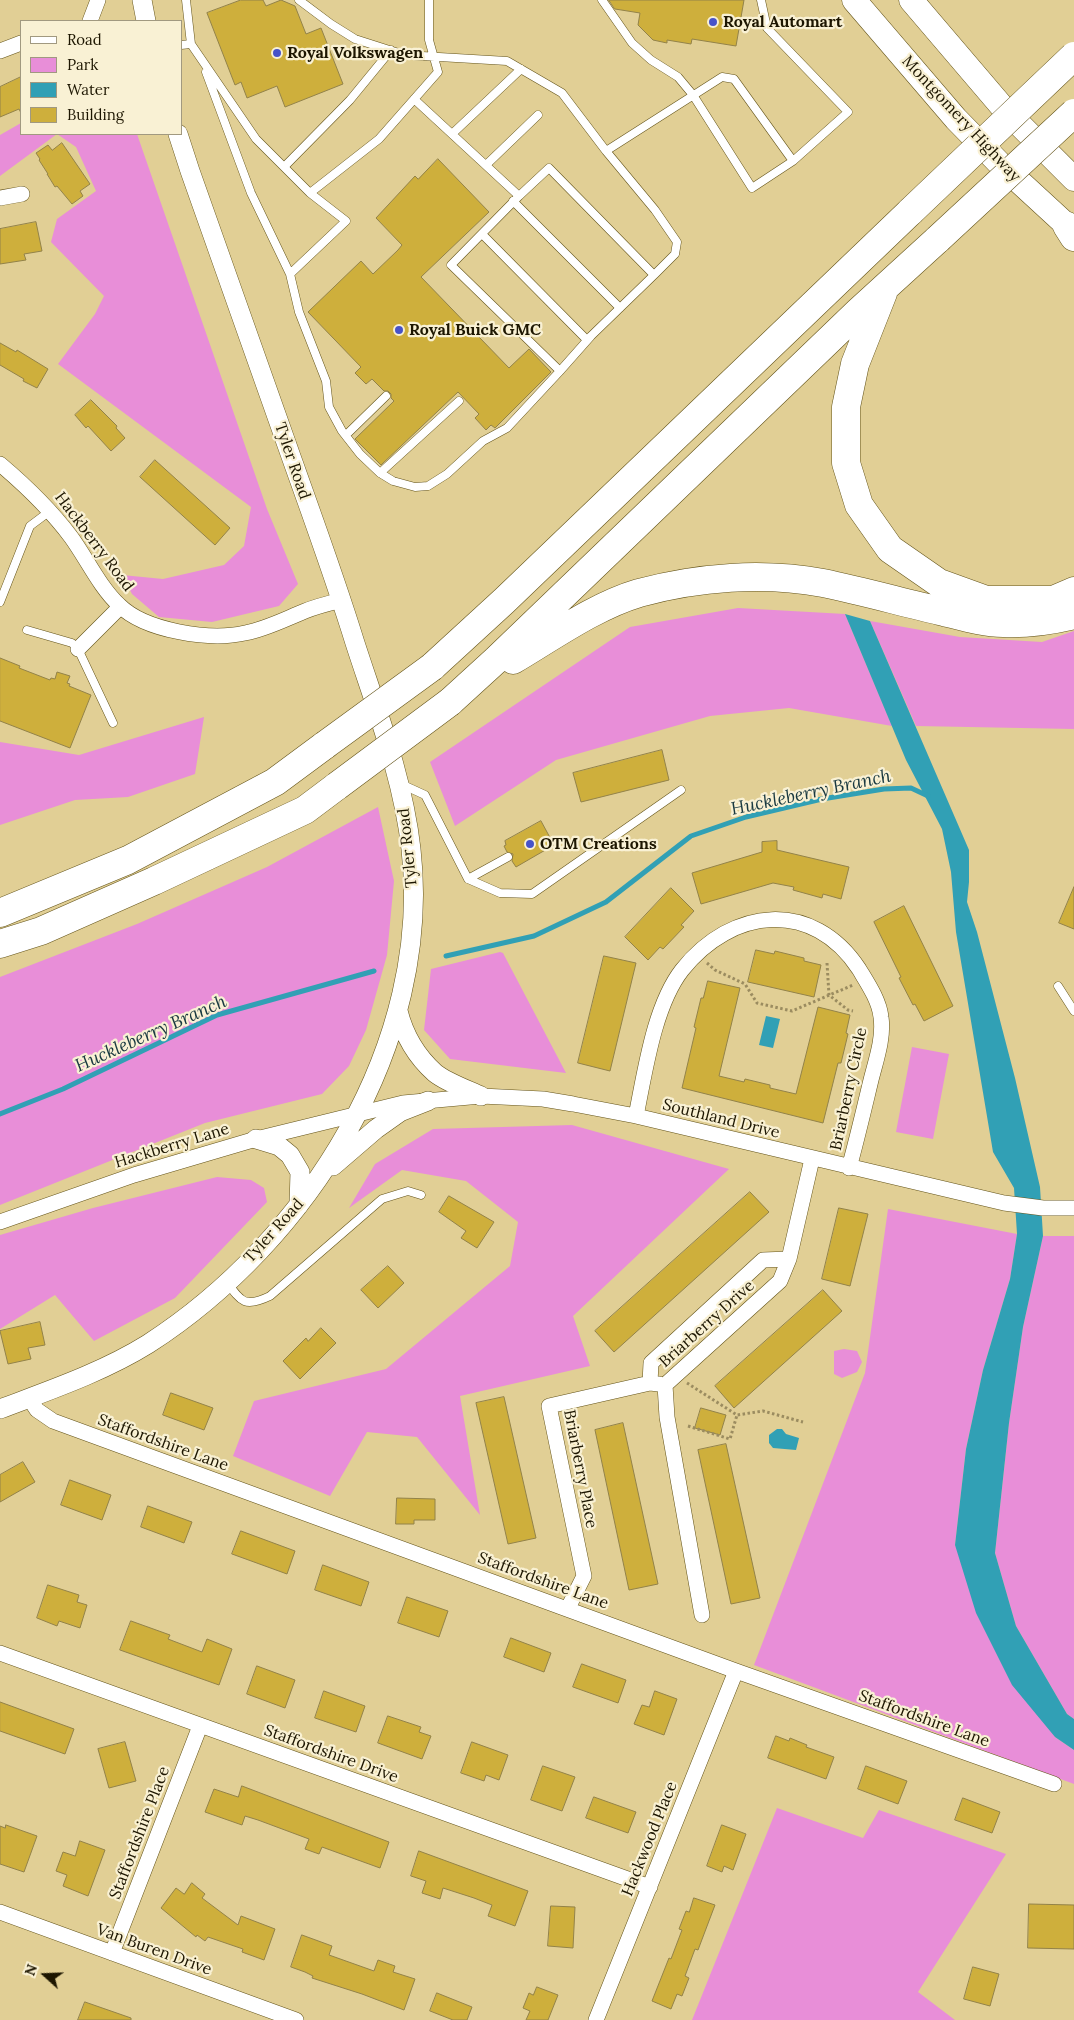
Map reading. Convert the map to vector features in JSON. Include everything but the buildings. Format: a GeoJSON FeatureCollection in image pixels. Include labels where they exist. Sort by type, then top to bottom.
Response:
{"type":"FeatureCollection","features":[{"type":"Feature","properties":{"kind":"highway"},"geometry":{"type":"LineString","coordinates":[[0,913],[128,860],[276,782],[432,667],[511,594],[1074,56]]}},
{"type":"Feature","properties":{"kind":"highway"},"geometry":{"type":"LineString","coordinates":[[0,944],[40,931],[154,881],[305,810],[456,696],[496,660],[886,286],[1074,113]]}},
{"type":"Feature","properties":{"kind":"highway"},"geometry":{"type":"LineString","coordinates":[[886,286],[855,364],[846,407],[846,463],[859,505],[890,549],[939,583],[986,600],[1053,600],[1074,591]]}},
{"type":"Feature","properties":{"kind":"highway"},"geometry":{"type":"LineString","coordinates":[[456,696],[575,622],[620,601],[639,593],[720,579],[788,578],[823,583],[972,619],[1001,623],[1048,621],[1074,615]]}},
{"type":"Feature","properties":{"kind":"main road","name":"Montgomery Highway"},"geometry":{"type":"LineString","coordinates":[[854,0],[956,119],[999,163],[1072,232]]}},
{"type":"Feature","properties":{"kind":"main road"},"geometry":{"type":"LineString","coordinates":[[911,0],[1004,109],[1074,179]]}},
{"type":"Feature","properties":{"kind":"street"},"geometry":{"type":"LineString","coordinates":[[90,20],[98,0]]}},
{"type":"Feature","properties":{"kind":"street"},"geometry":{"type":"LineString","coordinates":[[142,0],[146,20]]}},
{"type":"Feature","properties":{"kind":"street"},"geometry":{"type":"LineString","coordinates":[[0,51],[20,43]]}},
{"type":"Feature","properties":{"kind":"street","name":"Tyler Road"},"geometry":{"type":"LineString","coordinates":[[0,1409],[86,1375],[145,1345],[179,1322],[227,1282],[280,1229],[319,1179],[357,1114],[376,1075],[404,990],[413,917],[412,850],[400,783],[342,600],[178,135]]}},
{"type":"Feature","properties":{"kind":"street"},"geometry":{"type":"LineString","coordinates":[[0,198],[22,194]]}},
{"type":"Feature","properties":{"kind":"street","name":"Hackberry Road"},"geometry":{"type":"LineString","coordinates":[[0,464],[50,511],[72,538],[109,594],[120,607],[148,622],[192,635],[227,635],[260,629],[307,610],[342,600]]}},
{"type":"Feature","properties":{"kind":"street"},"geometry":{"type":"LineString","coordinates":[[78,649],[120,607]]}},
{"type":"Feature","properties":{"kind":"street","name":"Briarberry Circle"},"geometry":{"type":"LineString","coordinates":[[636,1116],[660,1014],[673,984],[696,954],[719,936],[742,925],[777,919],[796,921],[815,928],[836,941],[850,956],[877,1000],[881,1017],[880,1042],[849,1168]]}},
{"type":"Feature","properties":{"kind":"street"},"geometry":{"type":"LineString","coordinates":[[398,1011],[403,1032],[415,1051],[436,1074],[481,1096]]}},
{"type":"Feature","properties":{"kind":"street","name":"Southland Drive"},"geometry":{"type":"LineString","coordinates":[[357,1114],[403,1103],[428,1100],[481,1096],[543,1099],[636,1116],[960,1194],[1004,1203],[1044,1208],[1074,1208]]}},
{"type":"Feature","properties":{"kind":"street"},"geometry":{"type":"LineString","coordinates":[[319,1179],[376,1129],[400,1112],[428,1100]]}},
{"type":"Feature","properties":{"kind":"street","name":"Hackberry Lane"},"geometry":{"type":"LineString","coordinates":[[0,1222],[134,1175],[256,1139],[357,1114]]}},
{"type":"Feature","properties":{"kind":"street"},"geometry":{"type":"LineString","coordinates":[[256,1139],[279,1146],[290,1155],[300,1172],[299,1205]]}},
{"type":"Feature","properties":{"kind":"street","name":"Briarberry Drive"},"geometry":{"type":"LineString","coordinates":[[789,1259],[763,1260],[651,1363],[650,1382],[670,1381],[780,1281],[789,1259],[812,1159]]}},
{"type":"Feature","properties":{"kind":"street"},"geometry":{"type":"LineString","coordinates":[[670,1381],[667,1417],[702,1615]]}},
{"type":"Feature","properties":{"kind":"street","name":"Briarberry Place"},"geometry":{"type":"LineString","coordinates":[[568,1608],[584,1576],[549,1406],[650,1382]]}},
{"type":"Feature","properties":{"kind":"street","name":"Staffordshire Lane"},"geometry":{"type":"LineString","coordinates":[[29,1398],[37,1410],[53,1422],[568,1608],[736,1671],[1054,1784]]}},
{"type":"Feature","properties":{"kind":"street","name":"Staffordshire Drive"},"geometry":{"type":"LineString","coordinates":[[0,1653],[650,1887]]}},
{"type":"Feature","properties":{"kind":"street","name":"Hackwood Place"},"geometry":{"type":"LineString","coordinates":[[596,2020],[736,1671]]}},
{"type":"Feature","properties":{"kind":"street","name":"Staffordshire Place"},"geometry":{"type":"LineString","coordinates":[[112,1953],[200,1726]]}},
{"type":"Feature","properties":{"kind":"street","name":"Van Buren Drive"},"geometry":{"type":"LineString","coordinates":[[0,1912],[296,2020]]}},
{"type":"Feature","properties":{"kind":"lane"},"geometry":{"type":"LineString","coordinates":[[186,0],[191,44],[256,140],[310,193],[346,221],[290,274]]}},
{"type":"Feature","properties":{"kind":"lane"},"geometry":{"type":"LineString","coordinates":[[201,58],[251,193],[290,274],[298,312],[326,381],[329,407],[360,454],[380,473],[393,481],[415,487],[428,486],[447,474],[483,441],[507,428],[587,340],[674,254],[677,242],[656,210],[606,151],[562,93],[507,61],[405,55],[355,39],[299,0]]}},
{"type":"Feature","properties":{"kind":"lane"},"geometry":{"type":"LineString","coordinates":[[310,193],[379,140],[438,72],[429,40],[429,0]]}},
{"type":"Feature","properties":{"kind":"lane"},"geometry":{"type":"LineString","coordinates":[[602,0],[632,43],[651,60],[678,77],[693,95],[752,188],[793,161],[848,112],[767,28],[761,0]]}},
{"type":"Feature","properties":{"kind":"lane"},"geometry":{"type":"LineString","coordinates":[[182,45],[191,44]]}},
{"type":"Feature","properties":{"kind":"lane"},"geometry":{"type":"LineString","coordinates":[[284,167],[350,100],[391,50]]}},
{"type":"Feature","properties":{"kind":"lane"},"geometry":{"type":"LineString","coordinates":[[452,134],[521,69]]}},
{"type":"Feature","properties":{"kind":"lane"},"geometry":{"type":"LineString","coordinates":[[606,151],[722,77],[734,78],[793,161]]}},
{"type":"Feature","properties":{"kind":"lane"},"geometry":{"type":"LineString","coordinates":[[414,99],[486,165],[620,308]]}},
{"type":"Feature","properties":{"kind":"lane"},"geometry":{"type":"LineString","coordinates":[[486,165],[538,115]]}},
{"type":"Feature","properties":{"kind":"lane"},"geometry":{"type":"LineString","coordinates":[[560,370],[451,265],[516,198],[549,168],[654,275]]}},
{"type":"Feature","properties":{"kind":"lane"},"geometry":{"type":"LineString","coordinates":[[482,234],[587,340]]}},
{"type":"Feature","properties":{"kind":"lane"},"geometry":{"type":"LineString","coordinates":[[346,435],[386,396]]}},
{"type":"Feature","properties":{"kind":"lane"},"geometry":{"type":"LineString","coordinates":[[380,473],[459,401]]}},
{"type":"Feature","properties":{"kind":"lane"},"geometry":{"type":"LineString","coordinates":[[0,602],[30,526],[50,511]]}},
{"type":"Feature","properties":{"kind":"lane"},"geometry":{"type":"LineString","coordinates":[[27,630],[72,643],[78,649],[113,724]]}},
{"type":"Feature","properties":{"kind":"lane"},"geometry":{"type":"LineString","coordinates":[[400,783],[425,795],[468,879],[500,893],[532,894],[680,790]]}},
{"type":"Feature","properties":{"kind":"lane"},"geometry":{"type":"LineString","coordinates":[[468,879],[508,857]]}},
{"type":"Feature","properties":{"kind":"lane"},"geometry":{"type":"LineString","coordinates":[[1058,986],[1074,1011]]}},
{"type":"Feature","properties":{"kind":"lane"},"geometry":{"type":"LineString","coordinates":[[227,1282],[239,1299],[245,1302],[262,1300],[270,1296],[382,1199],[408,1191],[421,1195]]}},
{"type":"Feature","properties":{"kind":"path"},"geometry":{"type":"LineString","coordinates":[[696,954],[715,970],[745,984],[757,1003],[792,1011],[865,979]]}},
{"type":"Feature","properties":{"kind":"path"},"geometry":{"type":"LineString","coordinates":[[827,963],[829,996]]}},
{"type":"Feature","properties":{"kind":"path"},"geometry":{"type":"LineString","coordinates":[[829,996],[848,1010],[853,1011]]}},
{"type":"Feature","properties":{"kind":"path"},"geometry":{"type":"LineString","coordinates":[[670,1381],[737,1415],[764,1411],[803,1422]]}},
{"type":"Feature","properties":{"kind":"path"},"geometry":{"type":"LineString","coordinates":[[688,1426],[730,1439],[737,1415]]}},
{"type":"Feature","properties":{"kind":"green space"},"geometry":{"type":"Polygon","coordinates":[[[20,124],[20,135],[56,135],[0,176],[0,135],[20,124]]]}},
{"type":"Feature","properties":{"kind":"green space"},"geometry":{"type":"Polygon","coordinates":[[[58,135],[137,135],[267,509],[298,584],[279,606],[212,622],[159,617],[132,594],[122,575],[163,579],[224,565],[244,546],[251,507],[58,364],[95,314],[104,296],[51,242],[57,219],[96,191],[76,147],[58,135]]]}},
{"type":"Feature","properties":{"kind":"green space"},"geometry":{"type":"Polygon","coordinates":[[[738,608],[845,614],[892,726],[789,708],[710,716],[556,760],[455,826],[430,762],[630,627],[738,608]]]}},
{"type":"Feature","properties":{"kind":"green space"},"geometry":{"type":"Polygon","coordinates":[[[870,621],[960,637],[1042,642],[1074,631],[1074,729],[916,726],[870,621]]]}},
{"type":"Feature","properties":{"kind":"green space"},"geometry":{"type":"Polygon","coordinates":[[[204,717],[195,774],[128,797],[75,800],[0,825],[0,742],[79,755],[204,717]]]}},
{"type":"Feature","properties":{"kind":"green space"},"geometry":{"type":"Polygon","coordinates":[[[378,807],[394,881],[387,955],[366,1030],[349,1066],[322,1094],[205,1123],[0,1205],[0,977],[137,924],[267,867],[378,807]]]}},
{"type":"Feature","properties":{"kind":"green space"},"geometry":{"type":"Polygon","coordinates":[[[500,952],[503,953],[566,1073],[450,1059],[424,1030],[431,969],[500,952]]]}},
{"type":"Feature","properties":{"kind":"green space"},"geometry":{"type":"Polygon","coordinates":[[[912,1047],[949,1054],[933,1139],[896,1132],[912,1047]]]}},
{"type":"Feature","properties":{"kind":"green space"},"geometry":{"type":"Polygon","coordinates":[[[572,1125],[729,1169],[573,1316],[590,1366],[460,1396],[480,1515],[417,1437],[367,1432],[330,1496],[233,1456],[254,1401],[386,1369],[510,1266],[518,1222],[466,1181],[402,1170],[349,1208],[375,1164],[433,1129],[572,1125]]]}},
{"type":"Feature","properties":{"kind":"green space"},"geometry":{"type":"Polygon","coordinates":[[[217,1177],[251,1180],[264,1188],[267,1202],[175,1298],[94,1341],[55,1295],[0,1329],[0,1235],[93,1208],[217,1177]]]}},
{"type":"Feature","properties":{"kind":"green space"},"geometry":{"type":"Polygon","coordinates":[[[888,1209],[1017,1234],[1010,1279],[983,1370],[966,1449],[955,1545],[1055,1737],[1074,1750],[1074,1784],[754,1665],[865,1373],[888,1209]]]}},
{"type":"Feature","properties":{"kind":"green space"},"geometry":{"type":"Polygon","coordinates":[[[1043,1236],[1074,1236],[1074,1719],[1067,1714],[1016,1626],[995,1553],[1009,1423],[1023,1327],[1043,1236]]]}},
{"type":"Feature","properties":{"kind":"green space"},"geometry":{"type":"Polygon","coordinates":[[[844,1349],[857,1351],[862,1362],[857,1372],[842,1378],[834,1374],[834,1351],[844,1349]]]}},
{"type":"Feature","properties":{"kind":"green space"},"geometry":{"type":"Polygon","coordinates":[[[777,1808],[863,1838],[879,1810],[1006,1854],[918,1992],[955,2020],[692,2020],[777,1808]]]}},
{"type":"Feature","properties":{"kind":"water"},"geometry":{"type":"Polygon","coordinates":[[[845,614],[870,621],[969,850],[967,902],[977,932],[1015,1078],[1040,1187],[1043,1236],[1023,1327],[1009,1423],[995,1553],[1016,1626],[1067,1714],[1074,1719],[1074,1750],[1055,1737],[1012,1685],[976,1613],[955,1545],[966,1449],[983,1370],[1010,1279],[1017,1234],[1014,1188],[993,1152],[956,932],[951,872],[942,829],[906,760],[845,614]]]}},
{"type":"Feature","properties":{"kind":"water"},"geometry":{"type":"Polygon","coordinates":[[[766,1016],[780,1019],[773,1048],[759,1045],[766,1016]]]}},
{"type":"Feature","properties":{"kind":"water"},"geometry":{"type":"Polygon","coordinates":[[[777,1429],[782,1429],[786,1434],[799,1438],[796,1450],[773,1448],[769,1443],[769,1435],[777,1429]]]}},
{"type":"Feature","properties":{"kind":"waterway","name":"Huckleberry Branch"},"geometry":{"type":"LineString","coordinates":[[446,956],[534,936],[606,902],[691,836],[746,817],[822,799],[884,789],[911,788],[928,796]]}},
{"type":"Feature","properties":{"kind":"waterway","name":"Huckleberry Branch"},"geometry":{"type":"LineString","coordinates":[[0,1114],[63,1089],[217,1015],[374,971]]}},
{"type":"Feature","properties":{"kind":"place","name":"Royal Automart"},"geometry":{"type":"Point","coordinates":[713,22]}},
{"type":"Feature","properties":{"kind":"place","name":"Royal Volkswagen"},"geometry":{"type":"Point","coordinates":[277,53]}},
{"type":"Feature","properties":{"kind":"place","name":"Royal Buick GMC"},"geometry":{"type":"Point","coordinates":[399,330]}},
{"type":"Feature","properties":{"kind":"place","name":"OTM Creations"},"geometry":{"type":"Point","coordinates":[530,844]}}]}
